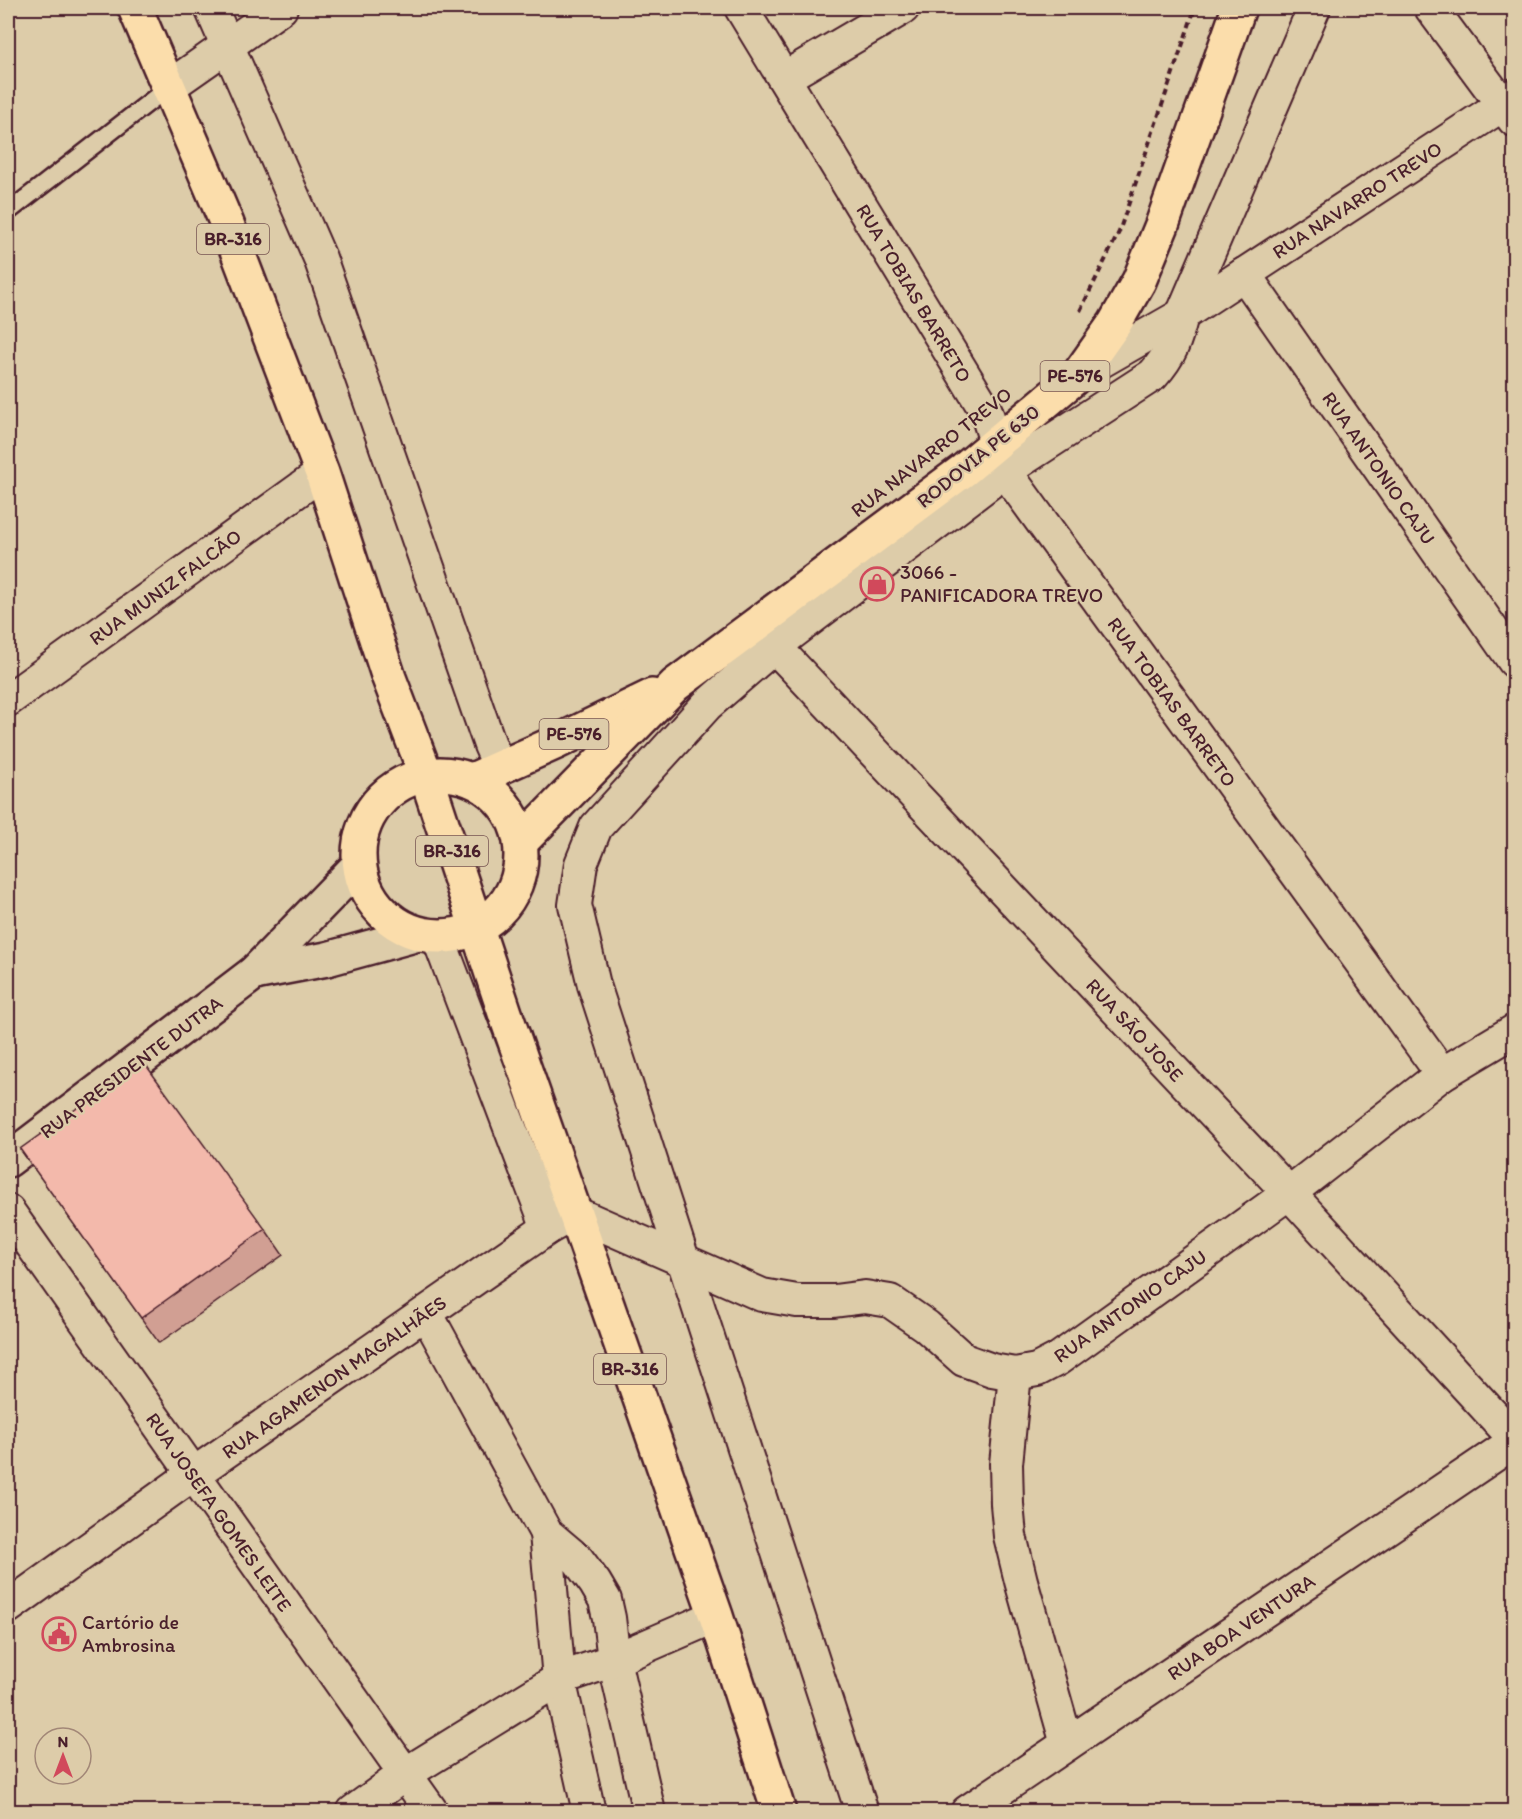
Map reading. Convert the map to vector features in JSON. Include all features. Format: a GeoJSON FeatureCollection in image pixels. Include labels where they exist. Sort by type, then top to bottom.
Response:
{"type":"FeatureCollection","features":[{"type":"Feature","properties":{"kind":"main road","name":"BR-316"},"geometry":{"type":"LineString","coordinates":[[135,8],[227,224],[322,473],[389,678],[426,775],[477,928],[561,1221],[716,1616],[779,1812]]}},
{"type":"Feature","properties":{"kind":"main road","name":"RODOVIA PE 630"},"geometry":{"type":"LineString","coordinates":[[764,635],[964,470],[1001,457],[1079,374],[1115,323],[1139,281],[1162,225],[1239,8]]}},
{"type":"Feature","properties":{"kind":"main road","name":"PE-576"},"geometry":{"type":"LineString","coordinates":[[486,774],[675,685],[764,635]]}},
{"type":"Feature","properties":{"kind":"main road","name":"PE-576"},"geometry":{"type":"LineString","coordinates":[[521,842],[675,685]]}},
{"type":"Feature","properties":{"kind":"main road"},"geometry":{"type":"LineString","coordinates":[[254,973],[327,959],[428,935],[458,935],[477,928],[497,914],[511,896],[521,870],[521,842],[512,816],[495,795],[486,774],[426,775],[406,781],[389,792],[375,806],[364,824],[359,844],[359,865],[365,888],[378,908],[396,924],[428,935]]}},
{"type":"Feature","properties":{"kind":"main road","name":"RUA PRESIDENTE DUTRA"},"geometry":{"type":"LineString","coordinates":[[8,1160],[254,973],[359,865]]}},
{"type":"Feature","properties":{"kind":"street"},"geometry":{"type":"LineString","coordinates":[[211,8],[320,258],[486,734],[486,774]]}},
{"type":"Feature","properties":{"kind":"street"},"geometry":{"type":"LineString","coordinates":[[170,86],[281,8]]}},
{"type":"Feature","properties":{"kind":"street","name":"RUA TOBIAS BARRETO"},"geometry":{"type":"LineString","coordinates":[[741,8],[986,411],[1001,457],[1442,1074]]}},
{"type":"Feature","properties":{"kind":"street"},"geometry":{"type":"LineString","coordinates":[[784,78],[903,8]]}},
{"type":"Feature","properties":{"kind":"street"},"geometry":{"type":"LineString","coordinates":[[1001,457],[1153,375],[1168,358],[1176,340],[1182,315],[1314,8]]}},
{"type":"Feature","properties":{"kind":"street"},"geometry":{"type":"LineString","coordinates":[[1431,8],[1510,107]]}},
{"type":"Feature","properties":{"kind":"street","name":"RUA NAVARRO TREVO"},"geometry":{"type":"LineString","coordinates":[[1079,374],[1182,315],[1510,107]]}},
{"type":"Feature","properties":{"kind":"street","name":"RUA ANTONIO CAJU"},"geometry":{"type":"LineString","coordinates":[[1244,274],[1515,661]]}},
{"type":"Feature","properties":{"kind":"street","name":"RUA MUNIZ FALCÃO"},"geometry":{"type":"LineString","coordinates":[[8,700],[322,473]]}},
{"type":"Feature","properties":{"kind":"street"},"geometry":{"type":"LineString","coordinates":[[764,635],[707,705],[596,827],[581,864],[575,905],[594,985],[862,1812]]}},
{"type":"Feature","properties":{"kind":"street","name":"RUA SÃO JOSE"},"geometry":{"type":"LineString","coordinates":[[764,635],[1289,1193],[1515,1440]]}},
{"type":"Feature","properties":{"kind":"street"},"geometry":{"type":"LineString","coordinates":[[428,935],[561,1221]]}},
{"type":"Feature","properties":{"kind":"street","name":"RUA ANTONIO CAJU"},"geometry":{"type":"LineString","coordinates":[[561,1221],[682,1259],[762,1295],[797,1301],[834,1301],[865,1297],[890,1301],[926,1326],[964,1360],[992,1370],[1015,1374],[1037,1370],[1058,1359],[1289,1193],[1442,1074],[1515,1031]]}},
{"type":"Feature","properties":{"kind":"street","name":"RUA JOSEFA GOMES LEITE"},"geometry":{"type":"LineString","coordinates":[[8,1211],[192,1475],[432,1812]]}},
{"type":"Feature","properties":{"kind":"street","name":"RUA AGAMENON MAGALHÃES"},"geometry":{"type":"LineString","coordinates":[[8,1607],[192,1475],[561,1221]]}},
{"type":"Feature","properties":{"kind":"street"},"geometry":{"type":"LineString","coordinates":[[426,1313],[546,1533],[578,1560],[600,1591],[609,1618],[614,1660],[649,1812]]}},
{"type":"Feature","properties":{"kind":"street"},"geometry":{"type":"LineString","coordinates":[[1015,1374],[1006,1464],[1010,1536],[1068,1744]]}},
{"type":"Feature","properties":{"kind":"street","name":"RUA BOA VENTURA"},"geometry":{"type":"LineString","coordinates":[[967,1812],[1515,1440]]}},
{"type":"Feature","properties":{"kind":"street"},"geometry":{"type":"LineString","coordinates":[[546,1533],[559,1679],[590,1812]]}},
{"type":"Feature","properties":{"kind":"street"},"geometry":{"type":"LineString","coordinates":[[353,1812],[405,1774],[559,1679],[614,1660],[716,1616]]}},
{"type":"Feature","properties":{"kind":"lane"},"geometry":{"type":"LineString","coordinates":[[8,212],[170,86]]}},
{"type":"Feature","properties":{"kind":"path"},"geometry":{"type":"LineString","coordinates":[[1078,315],[1119,232],[1195,8]]}},
{"type":"Feature","properties":{"kind":"building"},"geometry":{"type":"Polygon","coordinates":[[[143,1061],[265,1229],[141,1318],[20,1149],[143,1061]]]}},
{"type":"Feature","properties":{"kind":"place","name":"3066 - PANIFICADORA TREVO"},"geometry":{"type":"Point","coordinates":[877,584]}},
{"type":"Feature","properties":{"kind":"place","name":"Cartório de Ambrosina"},"geometry":{"type":"Point","coordinates":[59,1634]}}]}
